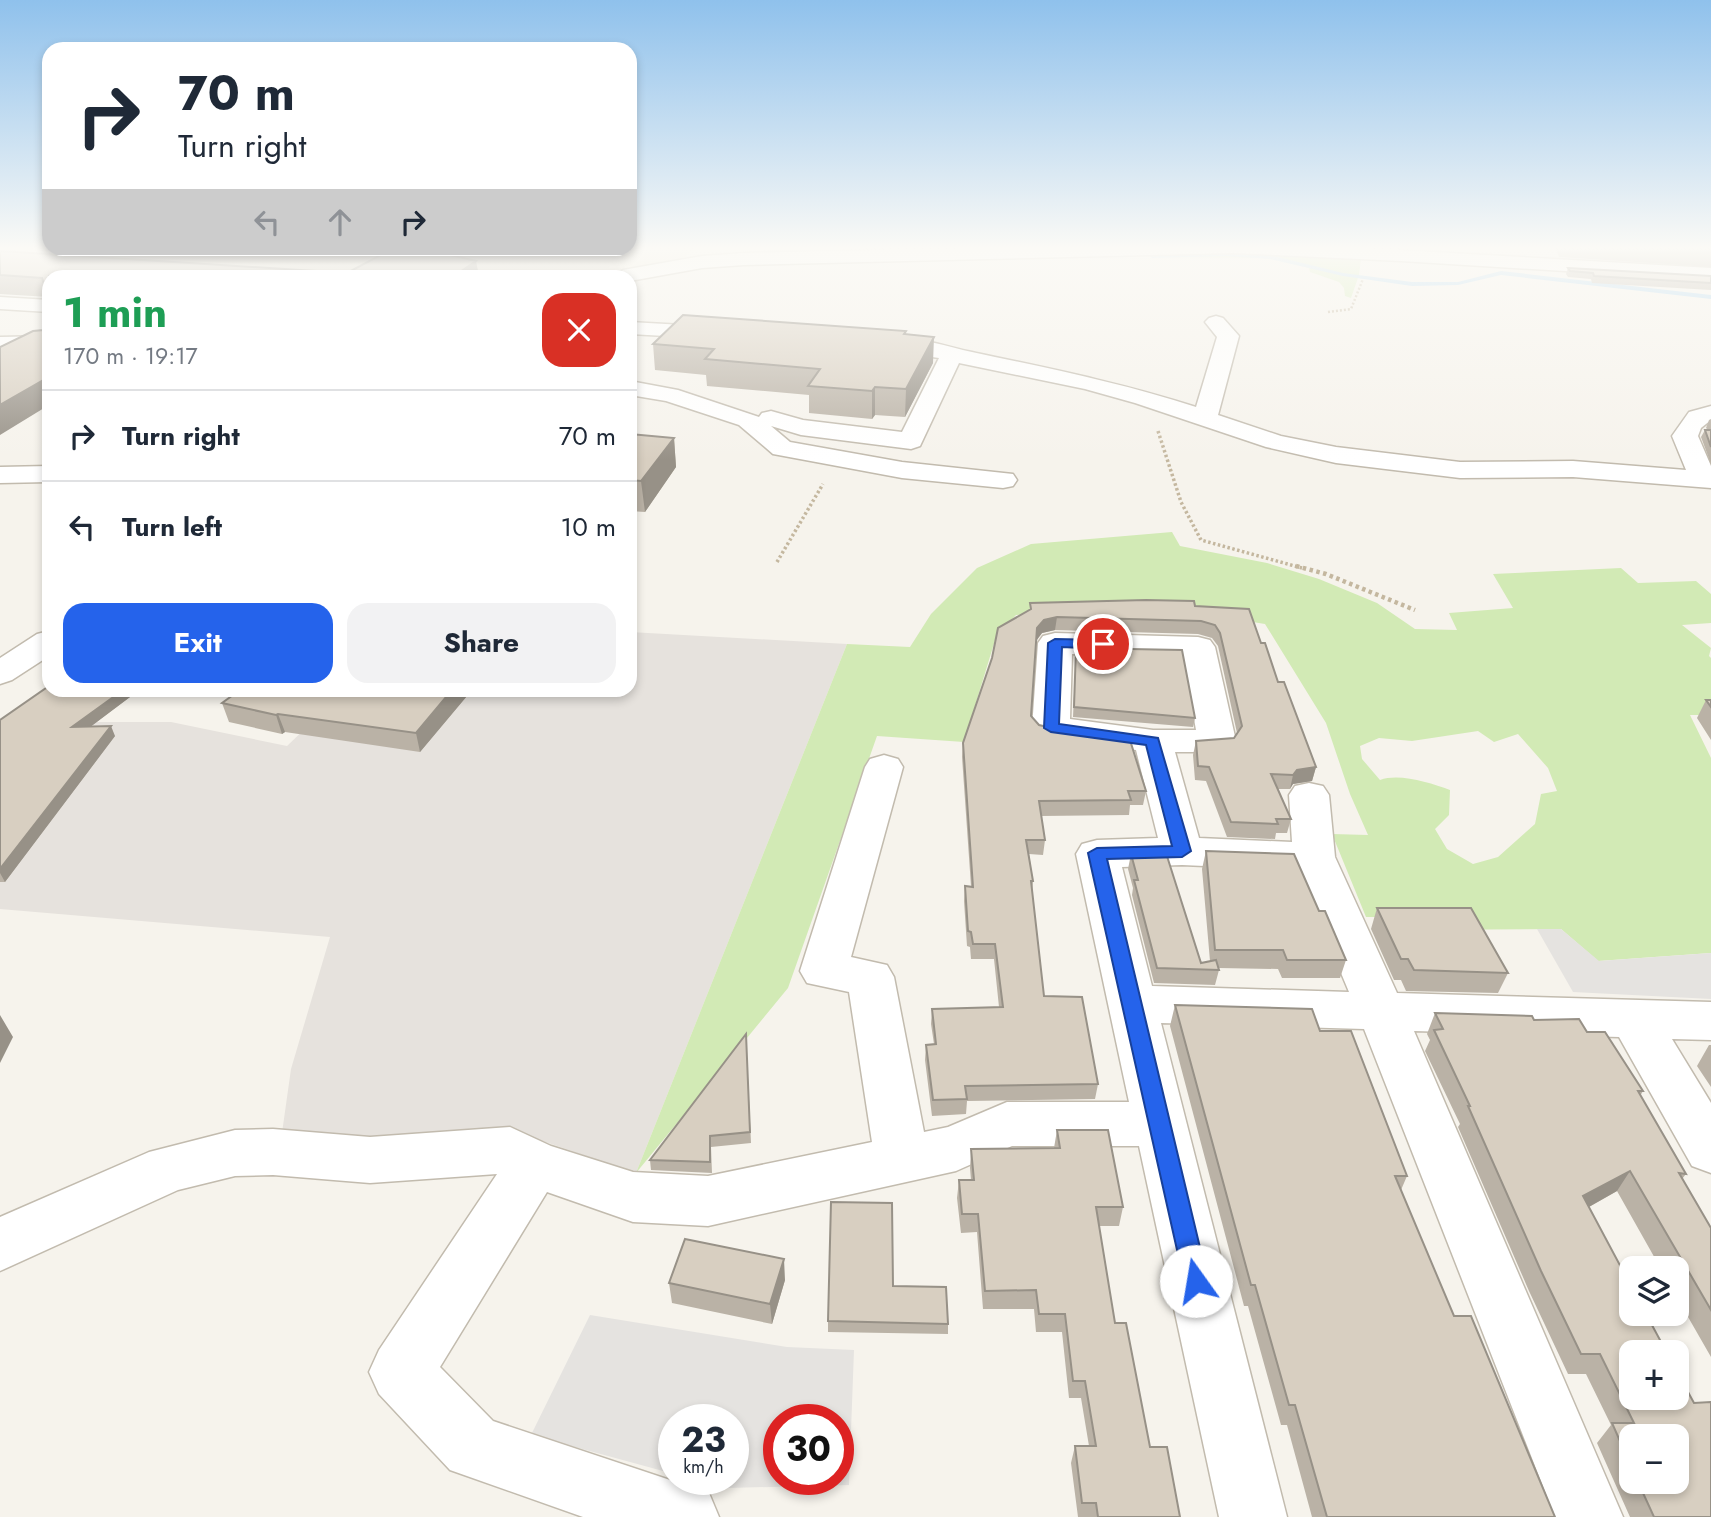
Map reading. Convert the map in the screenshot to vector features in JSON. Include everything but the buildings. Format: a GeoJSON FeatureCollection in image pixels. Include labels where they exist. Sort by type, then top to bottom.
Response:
{"type":"FeatureCollection","features":[{"type":"Feature","properties":{"kind":"street"},"geometry":{"type":"LineString","coordinates":[[1205,418],[1228,337],[1216,322]]}},
{"type":"Feature","properties":{"kind":"street"},"geometry":{"type":"LineString","coordinates":[[637,328],[740,335]]}},
{"type":"Feature","properties":{"kind":"street"},"geometry":{"type":"LineString","coordinates":[[860,342],[921,348],[1088,383],[1144,398],[1275,442],[1373,461],[1460,470],[1573,469],[1706,479]]}},
{"type":"Feature","properties":{"kind":"street"},"geometry":{"type":"LineString","coordinates":[[0,344],[42,343]]}},
{"type":"Feature","properties":{"kind":"street"},"geometry":{"type":"LineString","coordinates":[[637,381],[679,390],[801,427],[911,440],[948,361]]}},
{"type":"Feature","properties":{"kind":"street"},"geometry":{"type":"LineString","coordinates":[[637,389],[670,395],[748,420],[782,448],[902,470],[1003,480]]}},
{"type":"Feature","properties":{"kind":"street"},"geometry":{"type":"LineString","coordinates":[[1706,479],[1685,436],[1693,422],[1704,414],[1711,413]]}},
{"type":"Feature","properties":{"kind":"street"},"geometry":{"type":"LineString","coordinates":[[0,475],[42,474]]}},
{"type":"Feature","properties":{"kind":"street"},"geometry":{"type":"LineString","coordinates":[[1055,643],[1198,647],[1217,741],[1153,741],[1051,728],[1055,643]]}},
{"type":"Feature","properties":{"kind":"street"},"geometry":{"type":"LineString","coordinates":[[0,673],[42,646]]}},
{"type":"Feature","properties":{"kind":"street"},"geometry":{"type":"LineString","coordinates":[[1153,741],[1182,851]]}},
{"type":"Feature","properties":{"kind":"street"},"geometry":{"type":"LineString","coordinates":[[884,767],[824,971],[870,977],[902,1161]]}},
{"type":"Feature","properties":{"kind":"street"},"geometry":{"type":"LineString","coordinates":[[1309,795],[1314,857],[1382,1014],[1589,1517]]}},
{"type":"Feature","properties":{"kind":"street"},"geometry":{"type":"LineString","coordinates":[[1253,1517],[1158,1124],[1097,853],[1182,851],[1314,857]]}},
{"type":"Feature","properties":{"kind":"street"},"geometry":{"type":"LineString","coordinates":[[1133,1004],[1382,1014],[1711,1021]]}},
{"type":"Feature","properties":{"kind":"street"},"geometry":{"type":"LineString","coordinates":[[1633,1019],[1711,1150]]}},
{"type":"Feature","properties":{"kind":"street"},"geometry":{"type":"LineString","coordinates":[[0,1245],[168,1169],[235,1153],[274,1152],[370,1160],[510,1150],[534,1164],[633,1197],[708,1201],[956,1149],[1007,1124],[1158,1124]]}},
{"type":"Feature","properties":{"kind":"street"},"geometry":{"type":"LineString","coordinates":[[534,1164],[401,1372],[473,1447],[685,1517]]}},
{"type":"Feature","properties":{"kind":"path"},"geometry":{"type":"LineString","coordinates":[[1144,398],[1194,531],[1201,540],[1326,574],[1415,610]]}},
{"type":"Feature","properties":{"kind":"path"},"geometry":{"type":"LineString","coordinates":[[777,562],[821,489],[833,459]]}},
{"type":"Feature","properties":{"kind":"shaded area"},"geometry":{"type":"Polygon","coordinates":[[[637,632],[847,644],[636,1173],[531,1137],[281,1140],[291,1069],[330,937],[0,909],[0,722],[171,722],[287,746],[336,699],[325,697],[637,697],[637,632]]]}},
{"type":"Feature","properties":{"kind":"shaded area"},"geometry":{"type":"Polygon","coordinates":[[[1537,929],[1561,929],[1599,961],[1711,953],[1711,999],[1573,992],[1537,929]]]}},
{"type":"Feature","properties":{"kind":"shaded area"},"geometry":{"type":"Polygon","coordinates":[[[590,1315],[787,1347],[854,1350],[852,1404],[763,1404],[763,1487],[749,1487],[749,1404],[658,1404],[658,1470],[531,1435],[590,1315]]]}},
{"type":"Feature","properties":{"kind":"green space"},"geometry":{"type":"Polygon","coordinates":[[[1172,532],[1180,546],[1267,563],[1319,579],[1377,603],[1415,629],[1457,630],[1449,613],[1513,608],[1493,574],[1621,568],[1638,583],[1696,581],[1711,594],[1711,623],[1682,625],[1711,648],[1711,715],[1690,715],[1711,758],[1711,953],[1598,961],[1561,929],[1400,930],[1390,917],[1366,917],[1332,834],[1368,835],[1350,794],[1326,723],[1265,624],[1203,614],[1125,611],[1016,615],[996,637],[964,742],[877,736],[788,988],[636,1173],[847,644],[910,647],[931,614],[977,568],[1031,544],[1172,532]],[[1478,731],[1412,741],[1379,738],[1360,746],[1362,759],[1380,780],[1406,778],[1450,790],[1449,815],[1435,829],[1447,849],[1473,864],[1498,857],[1535,824],[1541,794],[1557,791],[1548,768],[1518,734],[1494,742],[1478,731]]]}},
{"type":"Feature","properties":{"kind":"route"},"geometry":{"type":"LineString","coordinates":[[1103,644],[1055,643],[1051,728],[1153,741],[1182,851],[1097,853],[1196,1281]]}}]}
